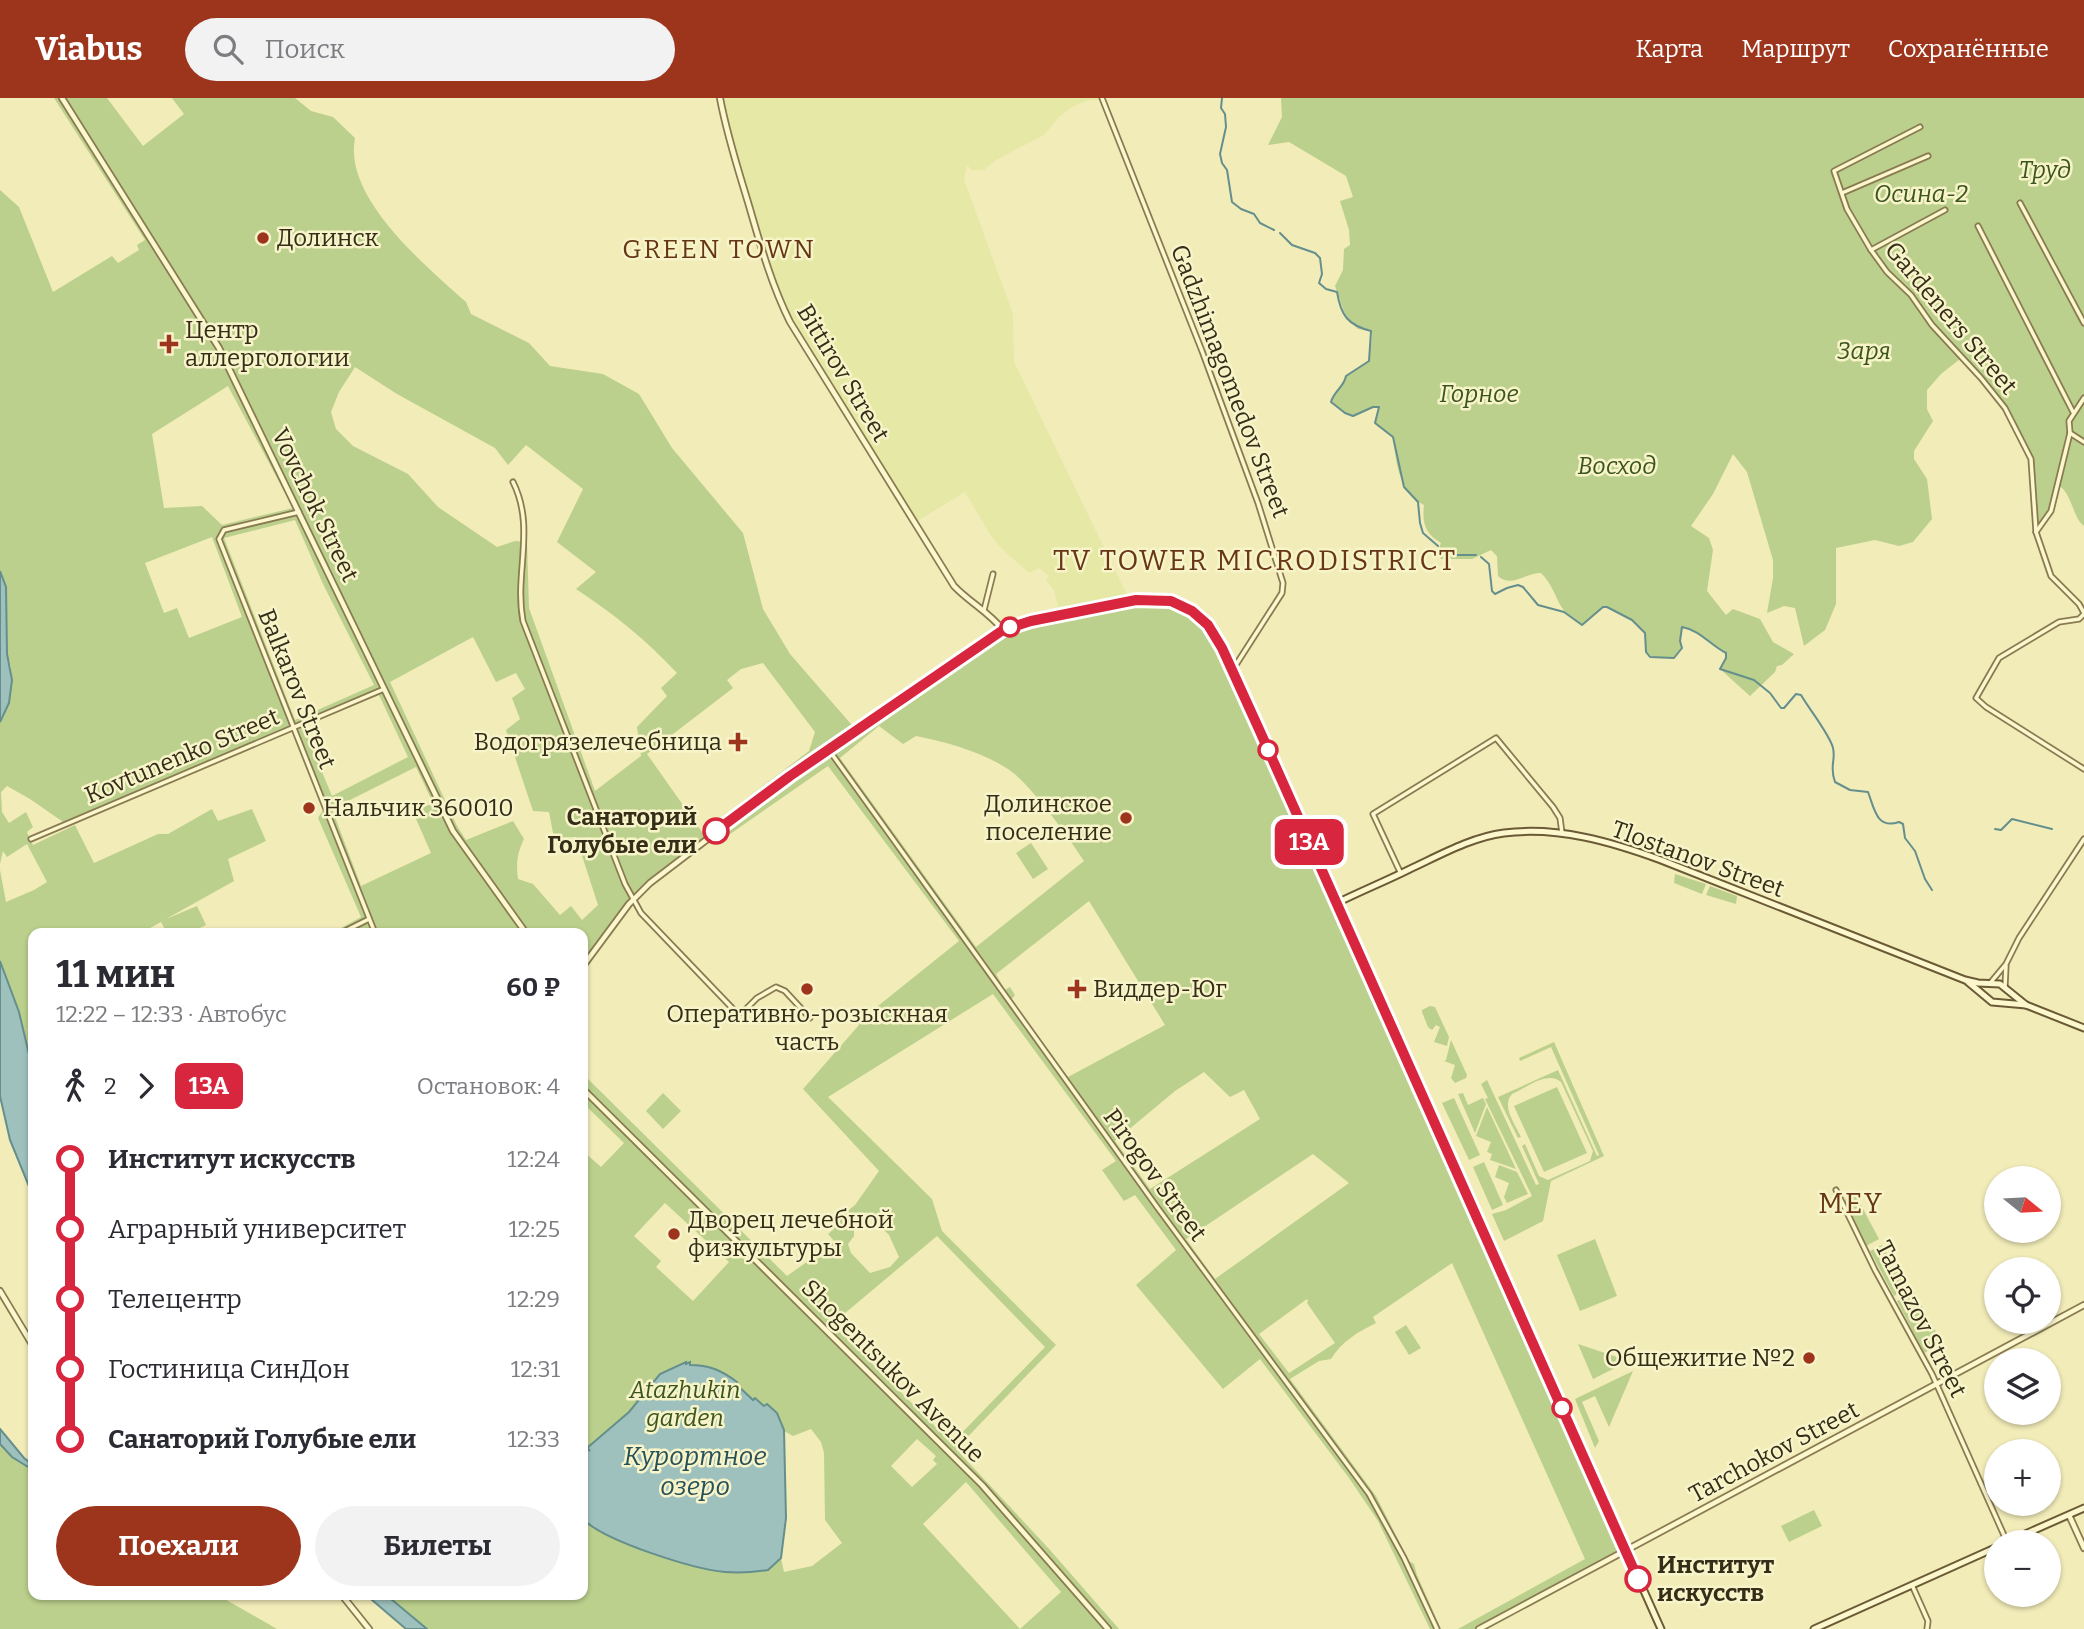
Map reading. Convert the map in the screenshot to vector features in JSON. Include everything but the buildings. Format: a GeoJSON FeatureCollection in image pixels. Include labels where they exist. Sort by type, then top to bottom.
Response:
{"type":"FeatureCollection","features":[{"type":"Feature","properties":{"kind":"main road","name":"Tlostanov Street"},"geometry":{"type":"LineString","coordinates":[[1337,903],[1442,854],[1493,835],[1531,831],[1562,833],[1624,847],[1661,860],[1965,980]]}},
{"type":"Feature","properties":{"kind":"main road"},"geometry":{"type":"LineString","coordinates":[[1337,903],[1661,1629]]}},
{"type":"Feature","properties":{"kind":"main road"},"geometry":{"type":"LineString","coordinates":[[1965,980],[1997,982],[2026,1005]]}},
{"type":"Feature","properties":{"kind":"main road"},"geometry":{"type":"LineString","coordinates":[[1965,980],[1992,1002],[2026,1005],[2084,1028]]}},
{"type":"Feature","properties":{"kind":"main road"},"geometry":{"type":"LineString","coordinates":[[1984,995],[1983,988],[1989,983]]}},
{"type":"Feature","properties":{"kind":"main road"},"geometry":{"type":"LineString","coordinates":[[2001,1002],[2007,997],[2006,989]]}},
{"type":"Feature","properties":{"kind":"main road"},"geometry":{"type":"LineString","coordinates":[[2035,1530],[2084,1508]]}},
{"type":"Feature","properties":{"kind":"main road"},"geometry":{"type":"LineString","coordinates":[[1814,1629],[1984,1553]]}},
{"type":"Feature","properties":{"kind":"street","name":"Vovchok Street"},"geometry":{"type":"LineString","coordinates":[[62,98],[219,348],[461,845],[522,928]]}},
{"type":"Feature","properties":{"kind":"street","name":"Bittirov Street"},"geometry":{"type":"LineString","coordinates":[[720,98],[731,146],[786,313],[954,586],[984,610],[1003,630]]}},
{"type":"Feature","properties":{"kind":"street","name":"Gadzhimagomedov Street"},"geometry":{"type":"LineString","coordinates":[[1102,98],[1202,351],[1258,503],[1283,583],[1282,593],[1232,671]]}},
{"type":"Feature","properties":{"kind":"street","name":"Gardeners Street"},"geometry":{"type":"LineString","coordinates":[[1920,127],[1834,171],[1847,209],[1871,250],[1887,272],[1911,295],[1939,334],[2005,408],[2031,459],[2036,532],[2051,576],[2079,604],[2084,614]]}},
{"type":"Feature","properties":{"kind":"street"},"geometry":{"type":"LineString","coordinates":[[1842,193],[1928,156]]}},
{"type":"Feature","properties":{"kind":"street"},"geometry":{"type":"LineString","coordinates":[[2020,203],[2084,323]]}},
{"type":"Feature","properties":{"kind":"street"},"geometry":{"type":"LineString","coordinates":[[1871,250],[1945,210]]}},
{"type":"Feature","properties":{"kind":"street"},"geometry":{"type":"LineString","coordinates":[[1978,226],[2073,412]]}},
{"type":"Feature","properties":{"kind":"street"},"geometry":{"type":"LineString","coordinates":[[2036,532],[2051,512],[2070,433],[2069,421],[2084,398]]}},
{"type":"Feature","properties":{"kind":"street"},"geometry":{"type":"LineString","coordinates":[[2070,433],[2084,442]]}},
{"type":"Feature","properties":{"kind":"street"},"geometry":{"type":"LineString","coordinates":[[513,482],[525,522],[523,621],[625,884],[642,913],[735,1011],[743,1012],[757,998],[776,987],[785,991],[810,1018]]}},
{"type":"Feature","properties":{"kind":"street","name":"Balkarov Street"},"geometry":{"type":"LineString","coordinates":[[299,512],[224,530],[219,539],[373,928]]}},
{"type":"Feature","properties":{"kind":"street"},"geometry":{"type":"LineString","coordinates":[[984,610],[993,574]]}},
{"type":"Feature","properties":{"kind":"street"},"geometry":{"type":"LineString","coordinates":[[588,959],[634,899],[657,877],[962,655],[1003,630],[1031,621],[1136,600],[1171,601],[1202,619],[1215,635],[1337,903]]}},
{"type":"Feature","properties":{"kind":"street"},"geometry":{"type":"LineString","coordinates":[[2084,614],[2079,619],[2059,622],[1999,658],[1976,698],[2084,769]]}},
{"type":"Feature","properties":{"kind":"street","name":"Kovtunenko Street"},"geometry":{"type":"LineString","coordinates":[[32,839],[385,689]]}},
{"type":"Feature","properties":{"kind":"street"},"geometry":{"type":"LineString","coordinates":[[1401,874],[1373,814],[1496,738],[1553,807],[1560,818],[1562,833]]}},
{"type":"Feature","properties":{"kind":"street","name":"Pirogov Street"},"geometry":{"type":"LineString","coordinates":[[829,750],[1172,1228],[1369,1494],[1404,1558],[1437,1629]]}},
{"type":"Feature","properties":{"kind":"street"},"geometry":{"type":"LineString","coordinates":[[1989,983],[2006,964],[2019,938],[2084,839]]}},
{"type":"Feature","properties":{"kind":"street"},"geometry":{"type":"LineString","coordinates":[[351,928],[369,919]]}},
{"type":"Feature","properties":{"kind":"street"},"geometry":{"type":"LineString","coordinates":[[2006,964],[2006,989]]}},
{"type":"Feature","properties":{"kind":"street","name":"Shogentsukov Avenue"},"geometry":{"type":"LineString","coordinates":[[588,1094],[982,1485],[1108,1629]]}},
{"type":"Feature","properties":{"kind":"street","name":"Tamazov Street"},"geometry":{"type":"LineString","coordinates":[[1836,1190],[1936,1384],[2002,1530]]}},
{"type":"Feature","properties":{"kind":"street"},"geometry":{"type":"LineString","coordinates":[[0,1292],[28,1338]]}},
{"type":"Feature","properties":{"kind":"street","name":"Tarchokov Street"},"geometry":{"type":"LineString","coordinates":[[1479,1629],[2084,1305]]}},
{"type":"Feature","properties":{"kind":"street"},"geometry":{"type":"LineString","coordinates":[[2069,1515],[2084,1548]]}},
{"type":"Feature","properties":{"kind":"street"},"geometry":{"type":"LineString","coordinates":[[1912,1585],[1928,1621],[1927,1629]]}},
{"type":"Feature","properties":{"kind":"street"},"geometry":{"type":"LineString","coordinates":[[346,1600],[369,1629]]}},
{"type":"Feature","properties":{"kind":"green space","name":"Atazhukin garden"},"geometry":{"type":"Polygon","coordinates":[[[54,98],[107,98],[143,146],[184,114],[172,98],[295,98],[311,111],[333,117],[355,138],[355,161],[362,184],[375,207],[411,251],[466,302],[471,314],[529,343],[550,366],[603,374],[639,394],[672,448],[743,533],[763,609],[790,654],[857,731],[940,671],[1011,626],[1136,600],[1160,599],[1192,611],[1215,635],[1626,1551],[1479,1629],[1458,1629],[1585,1559],[1452,1263],[1373,1317],[1376,1323],[1351,1338],[1331,1359],[1319,1361],[1290,1379],[1376,1496],[1409,1561],[1414,1564],[1441,1629],[1430,1629],[1378,1521],[1260,1359],[1223,1389],[1136,1285],[1176,1250],[1135,1195],[1124,1201],[1102,1170],[1116,1161],[993,994],[828,1097],[932,1199],[942,1231],[1056,1345],[956,1449],[1119,1629],[1020,1629],[427,1629],[391,1600],[588,1600],[588,1155],[601,1167],[624,1143],[588,1108],[588,1079],[787,1276],[835,1242],[828,1234],[834,1229],[830,1225],[855,1205],[879,1171],[803,1089],[859,1025],[858,1022],[959,941],[828,766],[720,841],[714,834],[642,890],[588,960],[588,928],[341,928],[361,917],[318,818],[325,807],[293,727],[66,824],[7,786],[1,792],[2,812],[9,823],[26,812],[33,827],[27,832],[33,845],[75,825],[94,863],[158,834],[168,834],[212,809],[218,821],[252,809],[266,841],[228,859],[234,881],[166,919],[197,906],[206,925],[200,928],[164,928],[161,922],[150,928],[28,928],[28,1050],[19,1012],[0,961],[0,870],[6,902],[47,882],[27,844],[7,857],[3,851],[0,864],[0,722],[4,716],[11,667],[7,654],[6,587],[0,571],[0,190],[19,207],[53,292],[112,256],[118,263],[139,250],[137,245],[145,240],[54,98]],[[355,367],[339,392],[331,412],[336,429],[353,446],[408,474],[438,507],[497,547],[515,541],[527,542],[529,608],[595,791],[641,756],[637,727],[667,696],[661,688],[677,673],[629,628],[576,589],[596,572],[557,542],[583,489],[526,445],[508,465],[495,448],[397,394],[355,367]],[[228,386],[152,434],[164,508],[202,506],[222,525],[293,508],[228,386]],[[295,520],[224,538],[295,720],[374,685],[323,584],[295,520]],[[212,537],[145,563],[164,613],[177,608],[189,638],[242,617],[212,537]],[[473,637],[390,682],[466,840],[513,821],[524,839],[518,859],[518,879],[533,884],[560,915],[571,906],[582,920],[598,905],[576,837],[554,838],[549,812],[533,811],[506,730],[520,719],[512,698],[525,689],[516,673],[496,682],[473,637]],[[763,663],[741,669],[727,680],[733,688],[647,754],[702,832],[809,751],[815,732],[763,663]],[[379,695],[303,726],[332,796],[408,757],[379,695]],[[879,726],[840,758],[976,947],[1084,861],[1038,798],[1008,769],[976,753],[916,736],[903,744],[879,726]],[[416,767],[332,809],[361,886],[431,853],[413,812],[433,803],[416,767]],[[1089,901],[996,974],[1005,990],[1010,987],[1015,995],[1011,1000],[1068,1077],[1165,1025],[1089,901]],[[1204,1072],[1175,1091],[1115,1141],[1150,1189],[1260,1119],[1244,1090],[1230,1097],[1204,1072]],[[1313,1154],[1186,1239],[1215,1279],[1349,1183],[1313,1154]],[[665,1203],[634,1236],[661,1261],[656,1267],[693,1301],[729,1262],[665,1203]],[[866,1212],[854,1224],[854,1236],[848,1244],[851,1253],[870,1273],[890,1267],[899,1257],[889,1235],[866,1212]],[[937,1236],[832,1324],[952,1443],[1045,1347],[937,1236]],[[1307,1299],[1259,1334],[1289,1373],[1335,1343],[1307,1303],[1307,1299]],[[811,1429],[793,1436],[784,1431],[786,1518],[781,1558],[784,1572],[812,1566],[842,1543],[825,1520],[824,1453],[821,1442],[811,1429]],[[917,1439],[891,1466],[912,1487],[937,1464],[933,1460],[936,1456],[917,1439]],[[966,1482],[923,1524],[1020,1629],[1061,1592],[966,1482]]]}},
{"type":"Feature","properties":{"kind":"green space"},"geometry":{"type":"Polygon","coordinates":[[[720,98],[1102,98],[1103,100],[1088,100],[1072,107],[1059,117],[1044,135],[996,160],[984,170],[972,170],[967,165],[964,180],[1013,314],[1014,362],[1130,601],[1060,615],[1054,590],[1046,580],[1049,576],[1039,568],[1029,573],[1002,549],[991,536],[965,492],[914,523],[795,330],[773,282],[720,98]]]}},
{"type":"Feature","properties":{"kind":"green space"},"geometry":{"type":"Polygon","coordinates":[[[1281,98],[2084,98],[2084,526],[2067,494],[2058,485],[2051,511],[2036,532],[2031,459],[2005,408],[1981,378],[1960,359],[1927,390],[1927,409],[1933,421],[1914,451],[1914,459],[1927,479],[1932,519],[1913,542],[1899,546],[1875,540],[1836,548],[1836,604],[1825,630],[1804,646],[1795,608],[1784,606],[1767,613],[1773,560],[1747,472],[1733,454],[1713,494],[1691,526],[1709,538],[1713,550],[1707,591],[1726,615],[1733,609],[1760,619],[1773,642],[1794,654],[1777,666],[1775,672],[1750,696],[1720,669],[1726,653],[1694,631],[1682,628],[1682,648],[1674,658],[1650,657],[1646,652],[1645,633],[1632,620],[1603,607],[1582,625],[1566,613],[1541,573],[1508,581],[1503,579],[1498,576],[1497,556],[1491,550],[1472,559],[1441,559],[1437,553],[1441,543],[1431,536],[1426,527],[1424,505],[1409,493],[1400,476],[1393,437],[1375,423],[1379,407],[1353,416],[1331,402],[1346,376],[1369,361],[1371,331],[1358,329],[1346,317],[1335,286],[1343,270],[1344,249],[1350,245],[1349,230],[1340,201],[1353,197],[1346,176],[1289,142],[1268,145],[1282,117],[1281,98]]]}},
{"type":"Feature","properties":{"kind":"green space"},"geometry":{"type":"Polygon","coordinates":[[[1031,843],[1048,869],[1033,879],[1016,853],[1031,843]]]}},
{"type":"Feature","properties":{"kind":"green space"},"geometry":{"type":"Polygon","coordinates":[[[1675,874],[1706,884],[1702,894],[1674,883],[1675,874]]]}},
{"type":"Feature","properties":{"kind":"green space"},"geometry":{"type":"Polygon","coordinates":[[[1710,886],[1737,896],[1736,904],[1706,895],[1710,886]]]}},
{"type":"Feature","properties":{"kind":"green space"},"geometry":{"type":"Polygon","coordinates":[[[1430,1006],[1435,1007],[1449,1037],[1447,1046],[1434,1042],[1440,1027],[1436,1025],[1432,1030],[1428,1027],[1422,1012],[1430,1006]]]}},
{"type":"Feature","properties":{"kind":"green space"},"geometry":{"type":"Polygon","coordinates":[[[1451,1040],[1467,1075],[1455,1083],[1451,1078],[1455,1065],[1444,1061],[1451,1040]]]}},
{"type":"Feature","properties":{"kind":"green space"},"geometry":{"type":"Polygon","coordinates":[[[1554,1042],[1604,1156],[1551,1181],[1543,1221],[1504,1241],[1492,1214],[1532,1196],[1485,1099],[1488,1098],[1481,1084],[1487,1080],[1536,1185],[1539,1184],[1522,1146],[1525,1144],[1539,1176],[1548,1180],[1590,1161],[1593,1151],[1561,1082],[1556,1079],[1543,1079],[1512,1094],[1508,1109],[1521,1137],[1518,1138],[1498,1097],[1558,1070],[1597,1156],[1599,1155],[1551,1047],[1520,1061],[1519,1058],[1554,1042]]]}},
{"type":"Feature","properties":{"kind":"green space"},"geometry":{"type":"Polygon","coordinates":[[[1557,1087],[1587,1153],[1544,1172],[1514,1106],[1557,1087]]]}},
{"type":"Feature","properties":{"kind":"green space"},"geometry":{"type":"Polygon","coordinates":[[[663,1093],[681,1111],[663,1129],[646,1111],[663,1093]]]}},
{"type":"Feature","properties":{"kind":"green space"},"geometry":{"type":"Polygon","coordinates":[[[1463,1093],[1468,1105],[1483,1098],[1486,1104],[1475,1133],[1458,1094],[1463,1093]]]}},
{"type":"Feature","properties":{"kind":"green space"},"geometry":{"type":"Polygon","coordinates":[[[1454,1098],[1480,1155],[1469,1160],[1442,1103],[1454,1098]]]}},
{"type":"Feature","properties":{"kind":"green space"},"geometry":{"type":"Polygon","coordinates":[[[1487,1107],[1516,1169],[1490,1160],[1492,1154],[1487,1152],[1491,1142],[1476,1136],[1487,1107]]]}},
{"type":"Feature","properties":{"kind":"green space"},"geometry":{"type":"Polygon","coordinates":[[[1484,1162],[1503,1205],[1492,1210],[1473,1167],[1484,1162]]]}},
{"type":"Feature","properties":{"kind":"green space"},"geometry":{"type":"Polygon","coordinates":[[[1499,1165],[1517,1172],[1528,1194],[1507,1203],[1504,1197],[1509,1183],[1495,1177],[1499,1165]]]}},
{"type":"Feature","properties":{"kind":"green space"},"geometry":{"type":"Polygon","coordinates":[[[1855,1194],[1879,1239],[1866,1246],[1843,1201],[1855,1194]]]}},
{"type":"Feature","properties":{"kind":"green space"},"geometry":{"type":"Polygon","coordinates":[[[1595,1239],[1617,1296],[1580,1311],[1557,1255],[1595,1239]]]}},
{"type":"Feature","properties":{"kind":"green space"},"geometry":{"type":"Polygon","coordinates":[[[1882,1245],[1906,1289],[1894,1296],[1870,1251],[1882,1245]]]}},
{"type":"Feature","properties":{"kind":"green space"},"geometry":{"type":"Polygon","coordinates":[[[1914,1292],[1942,1343],[1924,1353],[1897,1301],[1914,1292]]]}},
{"type":"Feature","properties":{"kind":"green space"},"geometry":{"type":"Polygon","coordinates":[[[1406,1325],[1421,1348],[1409,1355],[1395,1332],[1406,1325]]]}},
{"type":"Feature","properties":{"kind":"green space"},"geometry":{"type":"Polygon","coordinates":[[[1578,1344],[1629,1361],[1593,1379],[1578,1344]]]}},
{"type":"Feature","properties":{"kind":"green space"},"geometry":{"type":"Polygon","coordinates":[[[1633,1371],[1609,1427],[1595,1396],[1582,1402],[1599,1441],[1595,1448],[1575,1399],[1633,1371]]]}},
{"type":"Feature","properties":{"kind":"green space"},"geometry":{"type":"Polygon","coordinates":[[[0,1444],[12,1457],[28,1467],[28,1600],[226,1600],[277,1629],[0,1629],[0,1444]]]}},
{"type":"Feature","properties":{"kind":"green space"},"geometry":{"type":"Polygon","coordinates":[[[1814,1510],[1822,1526],[1789,1542],[1781,1526],[1814,1510]]]}},
{"type":"Feature","properties":{"kind":"water"},"geometry":{"type":"Polygon","coordinates":[[[0,571],[6,587],[7,654],[12,680],[9,703],[0,722],[0,571]]]}},
{"type":"Feature","properties":{"kind":"water"},"geometry":{"type":"Polygon","coordinates":[[[0,961],[19,1012],[28,1050],[28,1184],[10,1140],[0,1096],[0,961]]]}},
{"type":"Feature","properties":{"kind":"water","name":"Курортное озеро"},"geometry":{"type":"Polygon","coordinates":[[[690,1362],[690,1365],[709,1367],[726,1374],[753,1400],[755,1398],[764,1406],[767,1404],[777,1413],[784,1430],[786,1518],[781,1558],[768,1570],[711,1570],[650,1553],[594,1527],[588,1523],[588,1447],[629,1412],[660,1374],[690,1362]]]}},
{"type":"Feature","properties":{"kind":"water"},"geometry":{"type":"Polygon","coordinates":[[[0,1429],[28,1461],[28,1467],[12,1457],[0,1444],[0,1429]]]}},
{"type":"Feature","properties":{"kind":"water"},"geometry":{"type":"Polygon","coordinates":[[[372,1600],[392,1600],[427,1629],[406,1629],[372,1600]]]}},
{"type":"Feature","properties":{"kind":"waterway"},"geometry":{"type":"LineString","coordinates":[[1222,98],[1221,108],[1225,114],[1226,127],[1220,154],[1227,170],[1232,202],[1254,214],[1260,223],[1274,230]]}},
{"type":"Feature","properties":{"kind":"waterway"},"geometry":{"type":"LineString","coordinates":[[1280,233],[1292,245],[1315,253],[1320,258],[1322,274],[1319,283],[1326,289],[1337,292],[1343,313],[1351,322],[1371,331],[1369,361],[1346,376],[1331,402],[1353,416],[1379,407],[1375,423],[1393,437],[1404,487],[1418,502],[1423,533],[1438,546]]}},
{"type":"Feature","properties":{"kind":"waterway"},"geometry":{"type":"LineString","coordinates":[[1441,550],[1447,555],[1476,555]]}},
{"type":"Feature","properties":{"kind":"waterway"},"geometry":{"type":"LineString","coordinates":[[1481,557],[1489,564],[1492,591],[1495,594],[1518,585],[1523,587],[1538,605],[1564,612],[1582,625],[1603,607],[1607,607],[1632,620],[1645,633],[1646,652],[1650,657],[1674,658],[1682,648],[1682,627],[1700,634],[1726,653],[1720,669],[1754,680],[1770,693],[1781,708],[1796,694],[1801,695],[1831,743],[1835,782],[1850,790],[1868,792],[1874,810],[1881,820],[1885,823],[1903,824],[1905,838],[1915,851],[1932,890]]}},
{"type":"Feature","properties":{"kind":"waterway"},"geometry":{"type":"LineString","coordinates":[[1995,829],[2001,830],[2012,819],[2052,829]]}},
{"type":"Feature","properties":{"kind":"bus line","name":"13А"},"geometry":{"type":"LineString","coordinates":[[716,831],[962,655],[1011,626],[1146,599],[1171,601],[1202,619],[1222,648],[1258,727],[1638,1579]]}},
{"type":"Feature","properties":{"kind":"place","name":"Долинск"},"geometry":{"type":"Point","coordinates":[263,238]}},
{"type":"Feature","properties":{"kind":"place","name":"Центр аллергологии"},"geometry":{"type":"Point","coordinates":[169,344]}},
{"type":"Feature","properties":{"kind":"place","name":"Водогрязелечебница"},"geometry":{"type":"Point","coordinates":[738,742]}},
{"type":"Feature","properties":{"kind":"place","name":"Нальчик 360010"},"geometry":{"type":"Point","coordinates":[309,808]}},
{"type":"Feature","properties":{"kind":"place","name":"Долинское поселение"},"geometry":{"type":"Point","coordinates":[1126,818]}},
{"type":"Feature","properties":{"kind":"place","name":"Санаторий Голубые ели"},"geometry":{"type":"Point","coordinates":[716,831]}},
{"type":"Feature","properties":{"kind":"place","name":"Оперативно-розыскная часть"},"geometry":{"type":"Point","coordinates":[807,989]}},
{"type":"Feature","properties":{"kind":"place","name":"Виддер-Юг"},"geometry":{"type":"Point","coordinates":[1077,989]}},
{"type":"Feature","properties":{"kind":"place","name":"Дворец лечебной физкультуры"},"geometry":{"type":"Point","coordinates":[674,1234]}},
{"type":"Feature","properties":{"kind":"place","name":"Общежитие №2"},"geometry":{"type":"Point","coordinates":[1809,1358]}},
{"type":"Feature","properties":{"kind":"place","name":"Институт искусств"},"geometry":{"type":"Point","coordinates":[1638,1579]}},
{"type":"Feature","properties":{"kind":"district","name":"GREEN TOWN"},"geometry":{"type":"Point","coordinates":[719,249]}},
{"type":"Feature","properties":{"kind":"district","name":"TV TOWER MICRODISTRICT"},"geometry":{"type":"Point","coordinates":[1255,560]}},
{"type":"Feature","properties":{"kind":"district","name":"MEY"},"geometry":{"type":"Point","coordinates":[1851,1203]}},
{"type":"Feature","properties":{"kind":"park label","name":"Труд"},"geometry":{"type":"Point","coordinates":[2045,170]}},
{"type":"Feature","properties":{"kind":"park label","name":"Осина-2"},"geometry":{"type":"Point","coordinates":[1921,194]}},
{"type":"Feature","properties":{"kind":"park label","name":"Заря"},"geometry":{"type":"Point","coordinates":[1864,351]}},
{"type":"Feature","properties":{"kind":"park label","name":"Горное"},"geometry":{"type":"Point","coordinates":[1479,394]}},
{"type":"Feature","properties":{"kind":"park label","name":"Восход"},"geometry":{"type":"Point","coordinates":[1617,466]}}]}
